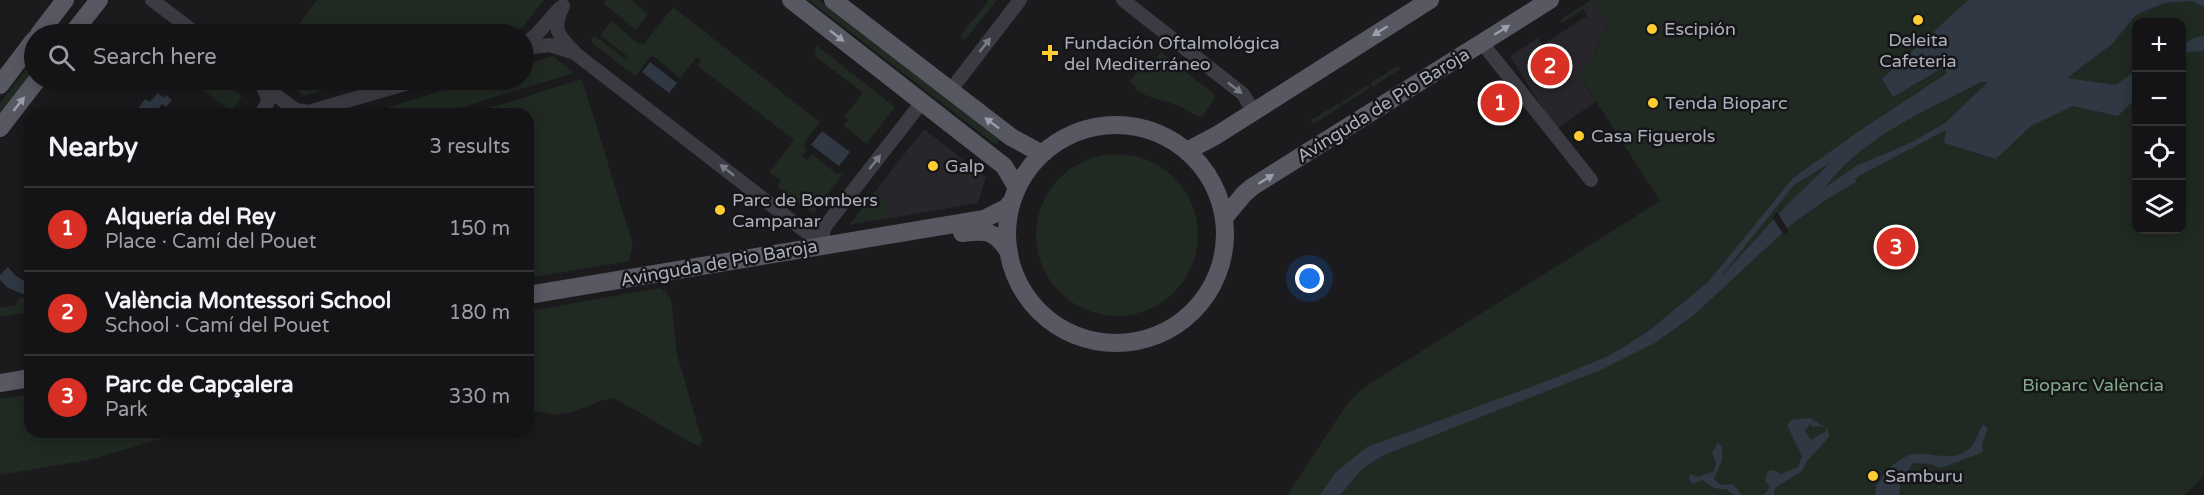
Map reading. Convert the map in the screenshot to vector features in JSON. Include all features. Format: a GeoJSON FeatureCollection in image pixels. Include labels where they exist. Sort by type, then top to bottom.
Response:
{"type":"FeatureCollection","features":[{"type":"Feature","properties":{"kind":"main road"},"geometry":{"type":"LineString","coordinates":[[47,24],[65,0]]}},
{"type":"Feature","properties":{"kind":"main road"},"geometry":{"type":"LineString","coordinates":[[80,24],[99,0]]}},
{"type":"Feature","properties":{"kind":"main road"},"geometry":{"type":"LineString","coordinates":[[791,0],[1004,166],[1014,194]]}},
{"type":"Feature","properties":{"kind":"main road"},"geometry":{"type":"LineString","coordinates":[[833,0],[1011,136],[1042,154]]}},
{"type":"Feature","properties":{"kind":"main road"},"geometry":{"type":"LineString","coordinates":[[1187,151],[1430,0]]}},
{"type":"Feature","properties":{"kind":"main road","name":"Avinguda de Pio Baroja"},"geometry":{"type":"LineString","coordinates":[[1224,218],[1251,188],[1550,0]]}},
{"type":"Feature","properties":{"kind":"main road"},"geometry":{"type":"LineString","coordinates":[[0,86],[24,54]]}},
{"type":"Feature","properties":{"kind":"main road"},"geometry":{"type":"LineString","coordinates":[[0,128],[30,90]]}},
{"type":"Feature","properties":{"kind":"main road"},"geometry":{"type":"LineString","coordinates":[[1114,125],[1145,129],[1167,138],[1187,151],[1210,178],[1218,194],[1224,218],[1224,251],[1220,268],[1205,297],[1189,316],[1168,330],[1137,342],[1096,341],[1072,334],[1057,326],[1032,304],[1015,275],[1009,252],[1007,226],[1014,194],[1028,170],[1042,154],[1068,136],[1083,130],[1114,125]]}},
{"type":"Feature","properties":{"kind":"main road","name":"Avinguda de Pio Baroja"},"geometry":{"type":"LineString","coordinates":[[534,294],[984,219],[1006,208],[1014,194]]}},
{"type":"Feature","properties":{"kind":"main road","name":"Avinguda de Pio Baroja"},"geometry":{"type":"LineString","coordinates":[[534,304],[966,233],[986,231],[994,234],[1009,252]]}},
{"type":"Feature","properties":{"kind":"main road"},"geometry":{"type":"LineString","coordinates":[[0,383],[24,379]]}},
{"type":"Feature","properties":{"kind":"main road"},"geometry":{"type":"LineString","coordinates":[[0,393],[24,389]]}},
{"type":"Feature","properties":{"kind":"street"},"geometry":{"type":"LineString","coordinates":[[152,0],[183,24]]}},
{"type":"Feature","properties":{"kind":"street"},"geometry":{"type":"LineString","coordinates":[[950,91],[1020,0]]}},
{"type":"Feature","properties":{"kind":"street"},"geometry":{"type":"LineString","coordinates":[[1123,0],[1243,94],[1253,111]]}},
{"type":"Feature","properties":{"kind":"street"},"geometry":{"type":"LineString","coordinates":[[565,3],[557,19],[558,33],[576,54],[823,245]]}},
{"type":"Feature","properties":{"kind":"street"},"geometry":{"type":"LineString","coordinates":[[534,37],[565,3]]}},
{"type":"Feature","properties":{"kind":"street"},"geometry":{"type":"LineString","coordinates":[[1482,43],[1591,180]]}},
{"type":"Feature","properties":{"kind":"street"},"geometry":{"type":"LineString","coordinates":[[534,46],[550,45],[576,54]]}},
{"type":"Feature","properties":{"kind":"street"},"geometry":{"type":"LineString","coordinates":[[264,90],[268,102],[264,108]]}},
{"type":"Feature","properties":{"kind":"street"},"geometry":{"type":"LineString","coordinates":[[270,90],[297,108]]}},
{"type":"Feature","properties":{"kind":"street"},"geometry":{"type":"LineString","coordinates":[[325,108],[386,90]]}},
{"type":"Feature","properties":{"kind":"street"},"geometry":{"type":"LineString","coordinates":[[823,245],[823,231],[827,224],[922,102]]}},
{"type":"Feature","properties":{"kind":"shaded area"},"geometry":{"type":"Polygon","coordinates":[[[1595,2],[1608,24],[1595,51],[1584,84],[1596,102],[1556,129],[1510,56],[1538,38],[1542,45],[1587,16],[1583,9],[1595,2]]]}},
{"type":"Feature","properties":{"kind":"shaded area","name":"Galp"},"geometry":{"type":"Polygon","coordinates":[[[924,129],[986,177],[978,203],[891,218],[877,189],[924,129]]]}},
{"type":"Feature","properties":{"kind":"green space"},"geometry":{"type":"Polygon","coordinates":[[[317,0],[544,0],[525,24],[299,24],[317,0]]]}},
{"type":"Feature","properties":{"kind":"green space"},"geometry":{"type":"Polygon","coordinates":[[[605,0],[631,0],[648,14],[636,30],[603,3],[605,0]]]}},
{"type":"Feature","properties":{"kind":"green space"},"geometry":{"type":"Polygon","coordinates":[[[809,0],[819,0],[1000,140],[996,145],[809,0]]]}},
{"type":"Feature","properties":{"kind":"green space"},"geometry":{"type":"Polygon","coordinates":[[[989,0],[997,0],[965,40],[960,36],[989,0]]]}},
{"type":"Feature","properties":{"kind":"green space","name":"Bioparc València"},"geometry":{"type":"Polygon","coordinates":[[[1591,0],[2204,0],[2204,476],[2185,495],[1287,495],[1347,404],[1363,388],[1660,201],[1579,75],[1584,65],[1589,66],[1608,24],[1595,2],[1562,23],[1560,20],[1591,0]]]}},
{"type":"Feature","properties":{"kind":"green space"},"geometry":{"type":"Polygon","coordinates":[[[673,7],[820,122],[805,142],[804,147],[807,150],[802,156],[807,160],[812,154],[837,174],[845,172],[813,214],[777,186],[781,181],[769,172],[794,140],[698,66],[701,61],[697,57],[680,78],[652,55],[635,76],[593,44],[591,38],[595,36],[627,60],[628,57],[600,35],[611,21],[639,44],[644,44],[673,7]]]}},
{"type":"Feature","properties":{"kind":"green space"},"geometry":{"type":"Polygon","coordinates":[[[816,45],[895,107],[866,144],[843,125],[848,120],[844,117],[863,93],[815,56],[816,45]]]}},
{"type":"Feature","properties":{"kind":"green space"},"geometry":{"type":"Polygon","coordinates":[[[1161,52],[1216,96],[1203,116],[1135,89],[1136,87],[1130,81],[1142,66],[1147,70],[1161,52]]]}},
{"type":"Feature","properties":{"kind":"green space"},"geometry":{"type":"Polygon","coordinates":[[[553,56],[574,73],[534,85],[534,62],[553,56]]]}},
{"type":"Feature","properties":{"kind":"green space"},"geometry":{"type":"Polygon","coordinates":[[[1398,66],[1400,69],[1373,87],[1370,83],[1398,66]]]}},
{"type":"Feature","properties":{"kind":"green space"},"geometry":{"type":"Polygon","coordinates":[[[24,72],[24,83],[0,114],[0,103],[24,72]]]}},
{"type":"Feature","properties":{"kind":"green space"},"geometry":{"type":"Polygon","coordinates":[[[582,79],[633,245],[629,261],[534,277],[534,108],[489,108],[582,79]]]}},
{"type":"Feature","properties":{"kind":"green space"},"geometry":{"type":"Polygon","coordinates":[[[1368,85],[1370,88],[1343,105],[1341,102],[1368,85]]]}},
{"type":"Feature","properties":{"kind":"green space"},"geometry":{"type":"Polygon","coordinates":[[[203,90],[233,90],[242,97],[233,108],[227,108],[203,90]]]}},
{"type":"Feature","properties":{"kind":"green space"},"geometry":{"type":"Polygon","coordinates":[[[296,90],[324,90],[304,96],[296,90]]]}},
{"type":"Feature","properties":{"kind":"green space"},"geometry":{"type":"Polygon","coordinates":[[[445,90],[518,90],[459,108],[386,108],[445,90]]]}},
{"type":"Feature","properties":{"kind":"green space"},"geometry":{"type":"Polygon","coordinates":[[[1339,103],[1341,107],[1313,124],[1311,120],[1339,103]]]}},
{"type":"Feature","properties":{"kind":"green space"},"geometry":{"type":"Polygon","coordinates":[[[1117,154],[1148,160],[1174,178],[1192,204],[1198,235],[1192,266],[1174,292],[1148,310],[1117,316],[1086,310],[1060,292],[1042,266],[1036,235],[1042,204],[1060,178],[1086,160],[1117,154]]]}},
{"type":"Feature","properties":{"kind":"green space"},"geometry":{"type":"Polygon","coordinates":[[[877,189],[891,218],[849,225],[877,189]]]}},
{"type":"Feature","properties":{"kind":"green space"},"geometry":{"type":"Polygon","coordinates":[[[660,288],[666,292],[671,299],[677,354],[702,440],[699,447],[614,398],[562,414],[534,411],[534,310],[660,288]]]}},
{"type":"Feature","properties":{"kind":"green space"},"geometry":{"type":"Polygon","coordinates":[[[19,297],[24,298],[24,313],[0,317],[0,308],[16,305],[19,297]]]}},
{"type":"Feature","properties":{"kind":"green space"},"geometry":{"type":"Polygon","coordinates":[[[24,395],[24,438],[164,438],[88,460],[0,475],[0,399],[24,395]]]}},
{"type":"Feature","properties":{"kind":"water"},"geometry":{"type":"Polygon","coordinates":[[[1968,0],[2204,0],[2204,7],[2192,1],[2164,3],[2136,15],[2112,44],[2067,78],[2115,85],[2132,74],[2132,102],[2118,116],[2073,106],[2031,126],[1996,159],[1944,143],[1946,130],[1859,176],[1855,179],[1856,182],[1793,223],[1694,315],[1655,343],[1603,369],[1384,455],[1363,468],[1340,495],[1320,495],[1336,472],[1367,447],[1606,357],[1651,329],[1708,282],[1793,178],[1947,73],[1944,67],[1893,97],[1882,79],[1968,0]],[[1981,82],[1896,126],[1858,153],[1824,188],[1856,166],[1910,143],[1945,123],[1988,82],[1981,82]],[[1831,162],[1794,185],[1718,280],[1786,206],[1831,162]]]}},
{"type":"Feature","properties":{"kind":"water"},"geometry":{"type":"Polygon","coordinates":[[[2204,36],[2204,51],[2186,54],[2186,42],[2204,36]]]}},
{"type":"Feature","properties":{"kind":"water"},"geometry":{"type":"Polygon","coordinates":[[[650,62],[677,83],[669,93],[642,72],[650,62]]]}},
{"type":"Feature","properties":{"kind":"water"},"geometry":{"type":"Polygon","coordinates":[[[158,93],[172,100],[166,107],[162,104],[159,108],[138,108],[145,99],[150,102],[158,93]]]}},
{"type":"Feature","properties":{"kind":"water"},"geometry":{"type":"Polygon","coordinates":[[[822,131],[850,152],[839,166],[811,145],[822,131]]]}},
{"type":"Feature","properties":{"kind":"water"},"geometry":{"type":"Polygon","coordinates":[[[8,267],[24,281],[24,295],[8,288],[0,280],[0,275],[8,267]]]}},
{"type":"Feature","properties":{"kind":"water"},"geometry":{"type":"Polygon","coordinates":[[[1810,418],[1828,429],[1829,437],[1807,461],[1802,471],[1775,488],[1774,495],[1763,495],[1768,491],[1769,486],[1765,480],[1768,471],[1773,470],[1781,474],[1798,467],[1802,456],[1787,425],[1791,420],[1810,418]],[[1810,424],[1805,431],[1811,440],[1826,431],[1826,428],[1820,426],[1813,427],[1810,424]]]}},
{"type":"Feature","properties":{"kind":"water"},"geometry":{"type":"Polygon","coordinates":[[[1983,424],[1988,429],[1982,444],[1983,452],[1941,468],[1930,464],[1913,463],[1901,482],[1899,495],[1875,495],[1876,485],[1884,473],[1901,459],[1917,454],[1955,456],[1962,454],[1971,447],[1983,424]]]}},
{"type":"Feature","properties":{"kind":"water"},"geometry":{"type":"Polygon","coordinates":[[[1718,442],[1722,447],[1722,460],[1714,479],[1721,485],[1733,484],[1742,495],[1734,495],[1726,489],[1714,488],[1703,480],[1693,484],[1689,479],[1690,474],[1699,477],[1714,471],[1716,462],[1712,453],[1718,442]]]}},
{"type":"Feature","properties":{"kind":"pier"},"geometry":{"type":"Polygon","coordinates":[[[1777,212],[1789,231],[1784,235],[1772,217],[1777,212]]]}},
{"type":"Feature","properties":{"kind":"place","name":"Deleita Cafeteria"},"geometry":{"type":"Point","coordinates":[1918,20]}},
{"type":"Feature","properties":{"kind":"place","name":"Escipión"},"geometry":{"type":"Point","coordinates":[1652,29]}},
{"type":"Feature","properties":{"kind":"place","name":"Fundación Oftalmológica del Mediterráneo"},"geometry":{"type":"Point","coordinates":[1050,53]}},
{"type":"Feature","properties":{"kind":"place","name":"València Montessori School"},"geometry":{"type":"Point","coordinates":[1550,66]}},
{"type":"Feature","properties":{"kind":"place","name":"Alquería del Rey"},"geometry":{"type":"Point","coordinates":[1500,103]}},
{"type":"Feature","properties":{"kind":"place","name":"Tenda Bioparc"},"geometry":{"type":"Point","coordinates":[1653,103]}},
{"type":"Feature","properties":{"kind":"place","name":"Casa Figuerols"},"geometry":{"type":"Point","coordinates":[1579,136]}},
{"type":"Feature","properties":{"kind":"place","name":"Galp"},"geometry":{"type":"Point","coordinates":[933,166]}},
{"type":"Feature","properties":{"kind":"place","name":"Parc de Bombers Campanar"},"geometry":{"type":"Point","coordinates":[720,210]}},
{"type":"Feature","properties":{"kind":"place","name":"Parc de Capçalera"},"geometry":{"type":"Point","coordinates":[1896,247]}},
{"type":"Feature","properties":{"kind":"place","name":"Samburu"},"geometry":{"type":"Point","coordinates":[1873,476]}}]}
